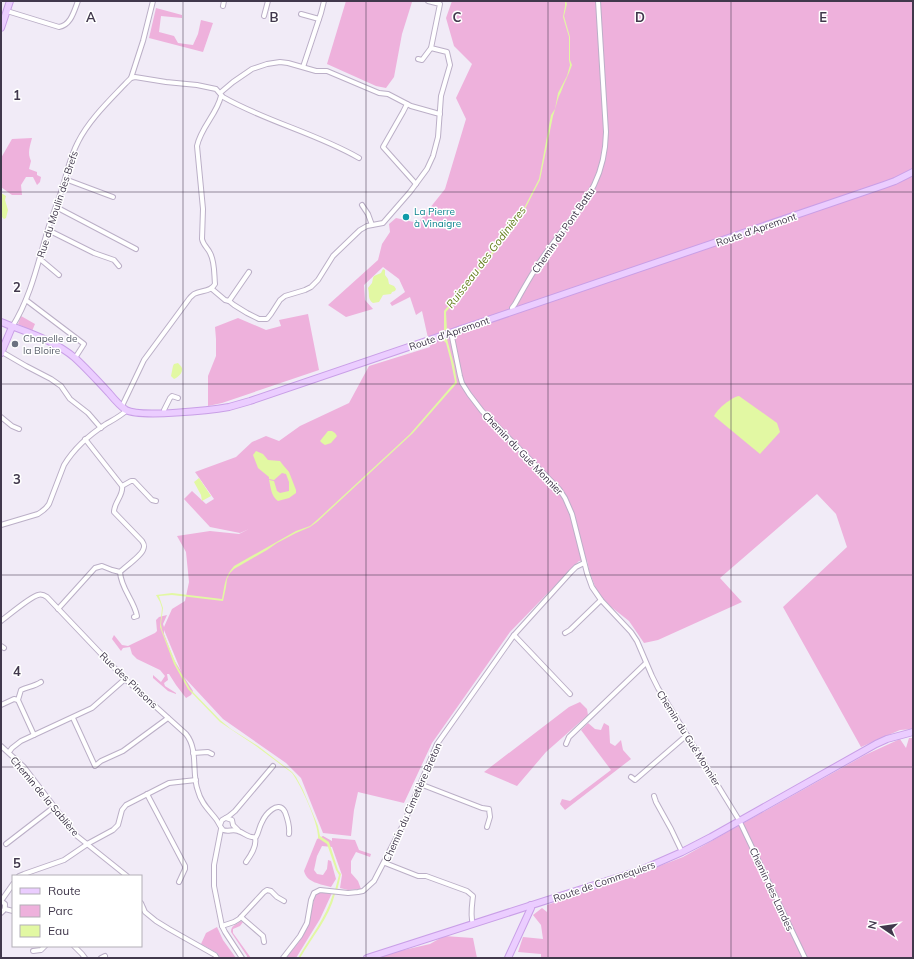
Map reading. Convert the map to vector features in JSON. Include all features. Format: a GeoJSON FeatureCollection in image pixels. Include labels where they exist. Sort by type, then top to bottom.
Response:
{"type":"FeatureCollection","features":[{"type":"Feature","properties":{"kind":"street"},"geometry":{"type":"LineString","coordinates":[[1,28],[10,1]]}},
{"type":"Feature","properties":{"kind":"street"},"geometry":{"type":"LineString","coordinates":[[7,10],[59,27],[67,24],[71,19],[78,1]]}},
{"type":"Feature","properties":{"kind":"street"},"geometry":{"type":"LineString","coordinates":[[153,1],[143,41],[131,78],[138,77],[214,88],[244,108],[338,146],[359,158]]}},
{"type":"Feature","properties":{"kind":"street"},"geometry":{"type":"LineString","coordinates":[[223,6],[224,1]]}},
{"type":"Feature","properties":{"kind":"street"},"geometry":{"type":"LineString","coordinates":[[264,16],[268,1]]}},
{"type":"Feature","properties":{"kind":"street"},"geometry":{"type":"LineString","coordinates":[[304,67],[324,1]]}},
{"type":"Feature","properties":{"kind":"street"},"geometry":{"type":"LineString","coordinates":[[418,59],[422,60],[431,48],[440,4],[428,1]]}},
{"type":"Feature","properties":{"kind":"street","name":"Chemin du Pont Battu"},"geometry":{"type":"LineString","coordinates":[[513,311],[512,308],[540,261],[550,246],[581,208],[600,174],[605,153],[606,132],[598,1]]}},
{"type":"Feature","properties":{"kind":"street"},"geometry":{"type":"LineString","coordinates":[[301,14],[319,20]]}},
{"type":"Feature","properties":{"kind":"street"},"geometry":{"type":"LineString","coordinates":[[212,289],[226,300],[259,320],[267,319],[280,300],[285,296],[311,287],[318,280],[333,256],[360,230],[367,226],[383,223],[388,218],[427,169],[433,156],[438,137],[441,96],[450,65],[447,52],[431,48]]}},
{"type":"Feature","properties":{"kind":"street"},"geometry":{"type":"LineString","coordinates":[[1,525],[38,514],[47,508],[68,460],[85,439],[122,415],[144,360],[189,299],[194,294],[212,289],[215,284],[213,261],[202,239],[203,209],[197,146],[200,137],[218,105],[221,94],[252,69],[266,64],[280,62],[316,71],[327,71],[379,93],[388,94],[407,104],[440,114]]}},
{"type":"Feature","properties":{"kind":"street","name":"Rue du Moulin des Brefs"},"geometry":{"type":"LineString","coordinates":[[12,327],[26,300],[73,152],[82,134],[95,117],[131,78]]}},
{"type":"Feature","properties":{"kind":"street"},"geometry":{"type":"LineString","coordinates":[[407,104],[383,147],[416,184]]}},
{"type":"Feature","properties":{"kind":"street","name":"Route d'Apremont"},"geometry":{"type":"LineString","coordinates":[[124,408],[141,413],[164,413],[218,408],[245,402],[884,185],[913,172]]}},
{"type":"Feature","properties":{"kind":"street"},"geometry":{"type":"LineString","coordinates":[[65,179],[113,197]]}},
{"type":"Feature","properties":{"kind":"street"},"geometry":{"type":"LineString","coordinates":[[362,205],[368,214],[372,225]]}},
{"type":"Feature","properties":{"kind":"street"},"geometry":{"type":"LineString","coordinates":[[56,207],[136,249]]}},
{"type":"Feature","properties":{"kind":"street"},"geometry":{"type":"LineString","coordinates":[[48,230],[94,253],[114,260],[119,266]]}},
{"type":"Feature","properties":{"kind":"street"},"geometry":{"type":"LineString","coordinates":[[40,259],[59,275]]}},
{"type":"Feature","properties":{"kind":"street"},"geometry":{"type":"LineString","coordinates":[[229,301],[249,272]]}},
{"type":"Feature","properties":{"kind":"street"},"geometry":{"type":"LineString","coordinates":[[26,300],[84,344],[75,358]]}},
{"type":"Feature","properties":{"kind":"street"},"geometry":{"type":"LineString","coordinates":[[1,322],[60,347],[75,358],[124,408]]}},
{"type":"Feature","properties":{"kind":"street"},"geometry":{"type":"LineString","coordinates":[[12,327],[1,352],[51,378],[61,386],[70,399],[88,413],[101,428]]}},
{"type":"Feature","properties":{"kind":"street","name":"Chemin du Gué Monnier"},"geometry":{"type":"LineString","coordinates":[[451,332],[462,383],[482,411],[559,489],[566,498],[572,514],[589,581],[595,593],[631,632],[637,641],[658,688],[739,820]]}},
{"type":"Feature","properties":{"kind":"street"},"geometry":{"type":"LineString","coordinates":[[164,413],[170,398],[172,396],[178,398]]}},
{"type":"Feature","properties":{"kind":"street"},"geometry":{"type":"LineString","coordinates":[[1,417],[12,426],[19,429]]}},
{"type":"Feature","properties":{"kind":"street"},"geometry":{"type":"LineString","coordinates":[[85,439],[122,486],[122,491],[114,512],[142,540],[144,546],[143,551],[120,572]]}},
{"type":"Feature","properties":{"kind":"street"},"geometry":{"type":"LineString","coordinates":[[122,486],[134,481],[152,500],[156,501]]}},
{"type":"Feature","properties":{"kind":"street","name":"Chemin du Cimetière Breton"},"geometry":{"type":"LineString","coordinates":[[283,958],[300,936],[307,923],[311,900],[314,893],[320,890],[348,893],[358,892],[374,881],[385,863],[405,822],[437,744],[514,634],[571,572],[576,567],[584,563]]}},
{"type":"Feature","properties":{"kind":"street"},"geometry":{"type":"LineString","coordinates":[[58,608],[95,568],[102,566],[120,572]]}},
{"type":"Feature","properties":{"kind":"street"},"geometry":{"type":"LineString","coordinates":[[120,572],[123,587],[135,608],[137,616],[134,617]]}},
{"type":"Feature","properties":{"kind":"street","name":"Rue des Pinsons"},"geometry":{"type":"LineString","coordinates":[[1,620],[36,595],[44,595],[47,597],[125,679],[186,734],[192,746],[198,792],[203,804],[216,818],[221,827]]}},
{"type":"Feature","properties":{"kind":"street"},"geometry":{"type":"LineString","coordinates":[[564,633],[570,630],[601,600]]}},
{"type":"Feature","properties":{"kind":"street"},"geometry":{"type":"LineString","coordinates":[[514,634],[570,694]]}},
{"type":"Feature","properties":{"kind":"street"},"geometry":{"type":"LineString","coordinates":[[566,744],[570,737],[646,663]]}},
{"type":"Feature","properties":{"kind":"street"},"geometry":{"type":"LineString","coordinates":[[9,752],[17,744],[92,708],[125,679]]}},
{"type":"Feature","properties":{"kind":"street"},"geometry":{"type":"LineString","coordinates":[[34,735],[18,700],[21,690],[41,682]]}},
{"type":"Feature","properties":{"kind":"street"},"geometry":{"type":"LineString","coordinates":[[1,705],[14,699],[18,700]]}},
{"type":"Feature","properties":{"kind":"street"},"geometry":{"type":"LineString","coordinates":[[73,718],[95,766],[101,761],[123,751],[168,718]]}},
{"type":"Feature","properties":{"kind":"street","name":"Route de Commequiers"},"geometry":{"type":"LineString","coordinates":[[367,958],[641,870],[682,852],[876,744],[887,739],[913,732]]}},
{"type":"Feature","properties":{"kind":"street"},"geometry":{"type":"LineString","coordinates":[[631,777],[635,780],[688,736]]}},
{"type":"Feature","properties":{"kind":"street","name":"Chemin de la Sablière"},"geometry":{"type":"LineString","coordinates":[[1,746],[24,766],[72,830],[126,875]]}},
{"type":"Feature","properties":{"kind":"street"},"geometry":{"type":"LineString","coordinates":[[193,753],[208,752],[212,754]]}},
{"type":"Feature","properties":{"kind":"street"},"geometry":{"type":"LineString","coordinates":[[242,958],[222,926],[213,878],[214,858],[224,819],[235,811],[273,766]]}},
{"type":"Feature","properties":{"kind":"street"},"geometry":{"type":"LineString","coordinates":[[22,875],[60,861],[116,828],[124,807],[147,794],[169,783],[196,780]]}},
{"type":"Feature","properties":{"kind":"street"},"geometry":{"type":"LineString","coordinates":[[420,784],[482,808],[489,809],[490,817],[487,827]]}},
{"type":"Feature","properties":{"kind":"street"},"geometry":{"type":"LineString","coordinates":[[147,794],[185,866],[185,870],[179,882]]}},
{"type":"Feature","properties":{"kind":"street"},"geometry":{"type":"LineString","coordinates":[[654,796],[672,829],[682,852]]}},
{"type":"Feature","properties":{"kind":"street"},"geometry":{"type":"LineString","coordinates":[[6,844],[54,807]]}},
{"type":"Feature","properties":{"kind":"street"},"geometry":{"type":"LineString","coordinates":[[246,862],[255,844],[255,838],[258,835],[263,820],[272,809],[276,807],[281,808],[284,811],[289,824],[289,834]]}},
{"type":"Feature","properties":{"kind":"street"},"geometry":{"type":"LineString","coordinates":[[235,811],[232,820],[233,825],[238,831]]}},
{"type":"Feature","properties":{"kind":"street","name":"Rue des Pinsons"},"geometry":{"type":"LineString","coordinates":[[216,818],[232,820]]}},
{"type":"Feature","properties":{"kind":"street","name":"Chemin des Landes"},"geometry":{"type":"LineString","coordinates":[[739,820],[805,958]]}},
{"type":"Feature","properties":{"kind":"street"},"geometry":{"type":"LineString","coordinates":[[220,838],[229,831],[233,825]]}},
{"type":"Feature","properties":{"kind":"street"},"geometry":{"type":"LineString","coordinates":[[221,827],[229,831],[238,831],[255,838]]}},
{"type":"Feature","properties":{"kind":"street"},"geometry":{"type":"LineString","coordinates":[[385,863],[418,876],[426,876],[470,893],[472,896],[473,924]]}},
{"type":"Feature","properties":{"kind":"street"},"geometry":{"type":"LineString","coordinates":[[5,909],[5,904],[1,901],[12,885]]}},
{"type":"Feature","properties":{"kind":"street"},"geometry":{"type":"LineString","coordinates":[[222,926],[236,921],[267,890],[284,901]]}},
{"type":"Feature","properties":{"kind":"street"},"geometry":{"type":"LineString","coordinates":[[508,958],[521,932],[531,905]]}},
{"type":"Feature","properties":{"kind":"street"},"geometry":{"type":"LineString","coordinates":[[142,906],[145,912],[150,916],[217,958]]}},
{"type":"Feature","properties":{"kind":"street"},"geometry":{"type":"LineString","coordinates":[[5,909],[12,911]]}},
{"type":"Feature","properties":{"kind":"street"},"geometry":{"type":"LineString","coordinates":[[1,913],[5,909]]}},
{"type":"Feature","properties":{"kind":"street"},"geometry":{"type":"LineString","coordinates":[[241,917],[263,936],[264,942]]}},
{"type":"Feature","properties":{"kind":"street"},"geometry":{"type":"LineString","coordinates":[[33,950],[41,950],[44,947]]}},
{"type":"Feature","properties":{"kind":"street"},"geometry":{"type":"LineString","coordinates":[[75,947],[85,958]]}},
{"type":"Feature","properties":{"kind":"green space"},"geometry":{"type":"Polygon","coordinates":[[[346,1],[412,2],[402,34],[394,77],[386,88],[376,86],[327,64],[346,1]]]}},
{"type":"Feature","properties":{"kind":"green space"},"geometry":{"type":"Polygon","coordinates":[[[452,1],[913,1],[913,729],[900,730],[861,747],[783,607],[847,547],[836,514],[817,494],[720,578],[742,602],[658,640],[644,643],[629,621],[610,606],[597,592],[587,560],[579,561],[510,632],[432,743],[404,803],[358,792],[351,836],[323,833],[301,778],[286,763],[223,719],[184,677],[193,691],[191,695],[186,698],[169,674],[167,674],[168,680],[164,683],[165,686],[176,694],[168,691],[153,678],[153,675],[161,682],[165,676],[160,670],[137,659],[132,654],[130,647],[123,648],[121,651],[112,639],[114,635],[122,645],[128,646],[155,633],[157,631],[156,620],[159,617],[167,615],[163,624],[164,627],[172,609],[185,601],[189,582],[186,552],[177,536],[210,531],[239,534],[249,529],[240,533],[210,527],[184,499],[192,491],[206,504],[214,499],[195,472],[236,457],[252,442],[266,436],[279,441],[300,426],[349,403],[369,366],[430,347],[422,311],[416,315],[410,297],[392,306],[390,303],[405,292],[399,279],[383,267],[364,285],[365,300],[373,309],[346,317],[328,305],[378,260],[382,244],[390,232],[389,224],[396,218],[418,223],[445,189],[466,119],[456,98],[472,64],[454,46],[446,18],[452,1]],[[164,630],[164,634],[174,660],[181,671],[164,630]]]}},
{"type":"Feature","properties":{"kind":"green space"},"geometry":{"type":"Polygon","coordinates":[[[156,8],[182,15],[182,18],[161,16],[159,32],[174,36],[178,43],[193,45],[198,34],[201,20],[213,23],[203,52],[149,38],[156,8]]]}},
{"type":"Feature","properties":{"kind":"green space"},"geometry":{"type":"Polygon","coordinates":[[[32,138],[29,150],[31,161],[29,169],[37,172],[37,175],[41,177],[40,182],[37,185],[33,177],[26,177],[21,185],[22,195],[12,195],[1,187],[1,158],[12,139],[32,138]]]}},
{"type":"Feature","properties":{"kind":"green space"},"geometry":{"type":"Polygon","coordinates":[[[308,314],[319,370],[222,403],[208,406],[208,376],[216,356],[215,327],[238,318],[266,330],[281,326],[279,320],[308,314]]]}},
{"type":"Feature","properties":{"kind":"green space"},"geometry":{"type":"Polygon","coordinates":[[[21,316],[35,324],[32,331],[18,324],[21,316]]]}},
{"type":"Feature","properties":{"kind":"green space"},"geometry":{"type":"Polygon","coordinates":[[[580,702],[587,709],[588,715],[546,752],[517,786],[484,772],[569,707],[580,702]]]}},
{"type":"Feature","properties":{"kind":"green space"},"geometry":{"type":"Polygon","coordinates":[[[588,723],[595,729],[601,730],[604,723],[609,726],[610,743],[615,746],[621,740],[623,750],[631,759],[565,810],[560,804],[562,799],[570,801],[611,770],[581,730],[588,723]]]}},
{"type":"Feature","properties":{"kind":"green space"},"geometry":{"type":"Polygon","coordinates":[[[909,738],[913,738],[913,958],[541,958],[541,954],[518,952],[523,937],[543,939],[541,925],[533,915],[542,908],[547,912],[547,905],[636,875],[683,857],[865,755],[900,739],[906,748],[909,738]]]}},
{"type":"Feature","properties":{"kind":"green space"},"geometry":{"type":"Polygon","coordinates":[[[323,836],[332,841],[332,838],[355,840],[359,850],[371,854],[370,857],[356,852],[351,861],[351,873],[358,881],[361,889],[348,890],[340,888],[342,875],[332,847],[322,846],[317,856],[314,870],[317,874],[323,875],[327,869],[328,860],[331,861],[336,879],[331,887],[311,881],[308,878],[304,871],[317,839],[323,836]]]}},
{"type":"Feature","properties":{"kind":"green space"},"geometry":{"type":"Polygon","coordinates":[[[319,892],[332,893],[320,919],[296,958],[286,958],[299,942],[308,925],[315,895],[319,892]]]}},
{"type":"Feature","properties":{"kind":"green space"},"geometry":{"type":"Polygon","coordinates":[[[241,921],[243,922],[240,926],[233,929],[233,933],[251,958],[247,958],[231,932],[233,926],[241,921]]]}},
{"type":"Feature","properties":{"kind":"green space"},"geometry":{"type":"Polygon","coordinates":[[[217,927],[223,940],[236,958],[221,958],[217,953],[201,944],[206,933],[217,927]]]}},
{"type":"Feature","properties":{"kind":"green space"},"geometry":{"type":"Polygon","coordinates":[[[444,936],[473,938],[477,958],[379,958],[395,952],[430,944],[444,936]]]}},
{"type":"Feature","properties":{"kind":"water"},"geometry":{"type":"Polygon","coordinates":[[[566,1],[567,4],[564,16],[570,37],[570,60],[572,65],[555,108],[558,93],[567,76],[570,65],[569,37],[563,17],[566,1]]]}},
{"type":"Feature","properties":{"kind":"water"},"geometry":{"type":"Polygon","coordinates":[[[555,109],[540,180],[525,209],[488,261],[446,312],[447,330],[444,331],[444,311],[474,276],[522,212],[539,179],[551,115],[555,109]]]}},
{"type":"Feature","properties":{"kind":"water"},"geometry":{"type":"Polygon","coordinates":[[[1,193],[6,196],[5,200],[8,210],[6,218],[4,219],[1,216],[1,193]]]}},
{"type":"Feature","properties":{"kind":"water"},"geometry":{"type":"Polygon","coordinates":[[[383,269],[385,270],[385,275],[389,284],[394,286],[396,289],[391,294],[383,295],[379,302],[373,303],[369,298],[368,288],[372,283],[374,276],[381,273],[383,269]]]}},
{"type":"Feature","properties":{"kind":"water"},"geometry":{"type":"Polygon","coordinates":[[[445,337],[447,339],[454,365],[457,383],[413,433],[317,522],[310,527],[277,543],[234,569],[227,579],[223,601],[172,595],[159,596],[163,608],[161,624],[162,630],[177,666],[190,689],[220,720],[231,729],[258,746],[292,772],[303,790],[313,814],[292,773],[256,746],[220,722],[188,689],[174,664],[160,627],[162,608],[156,595],[172,593],[222,599],[224,586],[227,578],[231,570],[234,566],[296,531],[310,526],[317,520],[410,434],[455,382],[446,343],[443,338],[445,337]]]}},
{"type":"Feature","properties":{"kind":"water"},"geometry":{"type":"Polygon","coordinates":[[[178,363],[182,368],[182,372],[174,379],[171,376],[173,366],[174,364],[178,363]]]}},
{"type":"Feature","properties":{"kind":"water"},"geometry":{"type":"Polygon","coordinates":[[[739,396],[777,423],[780,432],[760,454],[714,416],[725,404],[739,396]]]}},
{"type":"Feature","properties":{"kind":"water"},"geometry":{"type":"Polygon","coordinates":[[[328,431],[332,431],[337,436],[331,443],[325,445],[320,441],[328,431]]]}},
{"type":"Feature","properties":{"kind":"water"},"geometry":{"type":"Polygon","coordinates":[[[256,451],[263,454],[268,460],[280,461],[289,472],[296,493],[289,498],[278,501],[274,497],[269,480],[274,481],[277,491],[280,493],[289,491],[289,482],[286,474],[282,473],[274,480],[269,479],[269,477],[258,468],[253,455],[256,451]]]}},
{"type":"Feature","properties":{"kind":"water"},"geometry":{"type":"Polygon","coordinates":[[[199,478],[211,496],[202,501],[201,495],[194,482],[199,478]]]}},
{"type":"Feature","properties":{"kind":"water"},"geometry":{"type":"Polygon","coordinates":[[[313,814],[320,836],[329,842],[338,870],[341,874],[337,891],[335,890],[339,875],[327,844],[318,838],[318,832],[313,814]]]}},
{"type":"Feature","properties":{"kind":"water"},"geometry":{"type":"Polygon","coordinates":[[[333,894],[335,894],[329,911],[300,958],[298,958],[322,919],[333,894]]]}},
{"type":"Feature","properties":{"kind":"place","name":"La Pierre à Vinaigre"},"geometry":{"type":"Point","coordinates":[406,217]}},
{"type":"Feature","properties":{"kind":"place","name":"Chapelle de la Bloire"},"geometry":{"type":"Point","coordinates":[15,344]}},
{"type":"Feature","properties":{"kind":"water label","name":"Ruisseau des Godinières"},"geometry":{"type":"Point","coordinates":[486,257]}}]}
